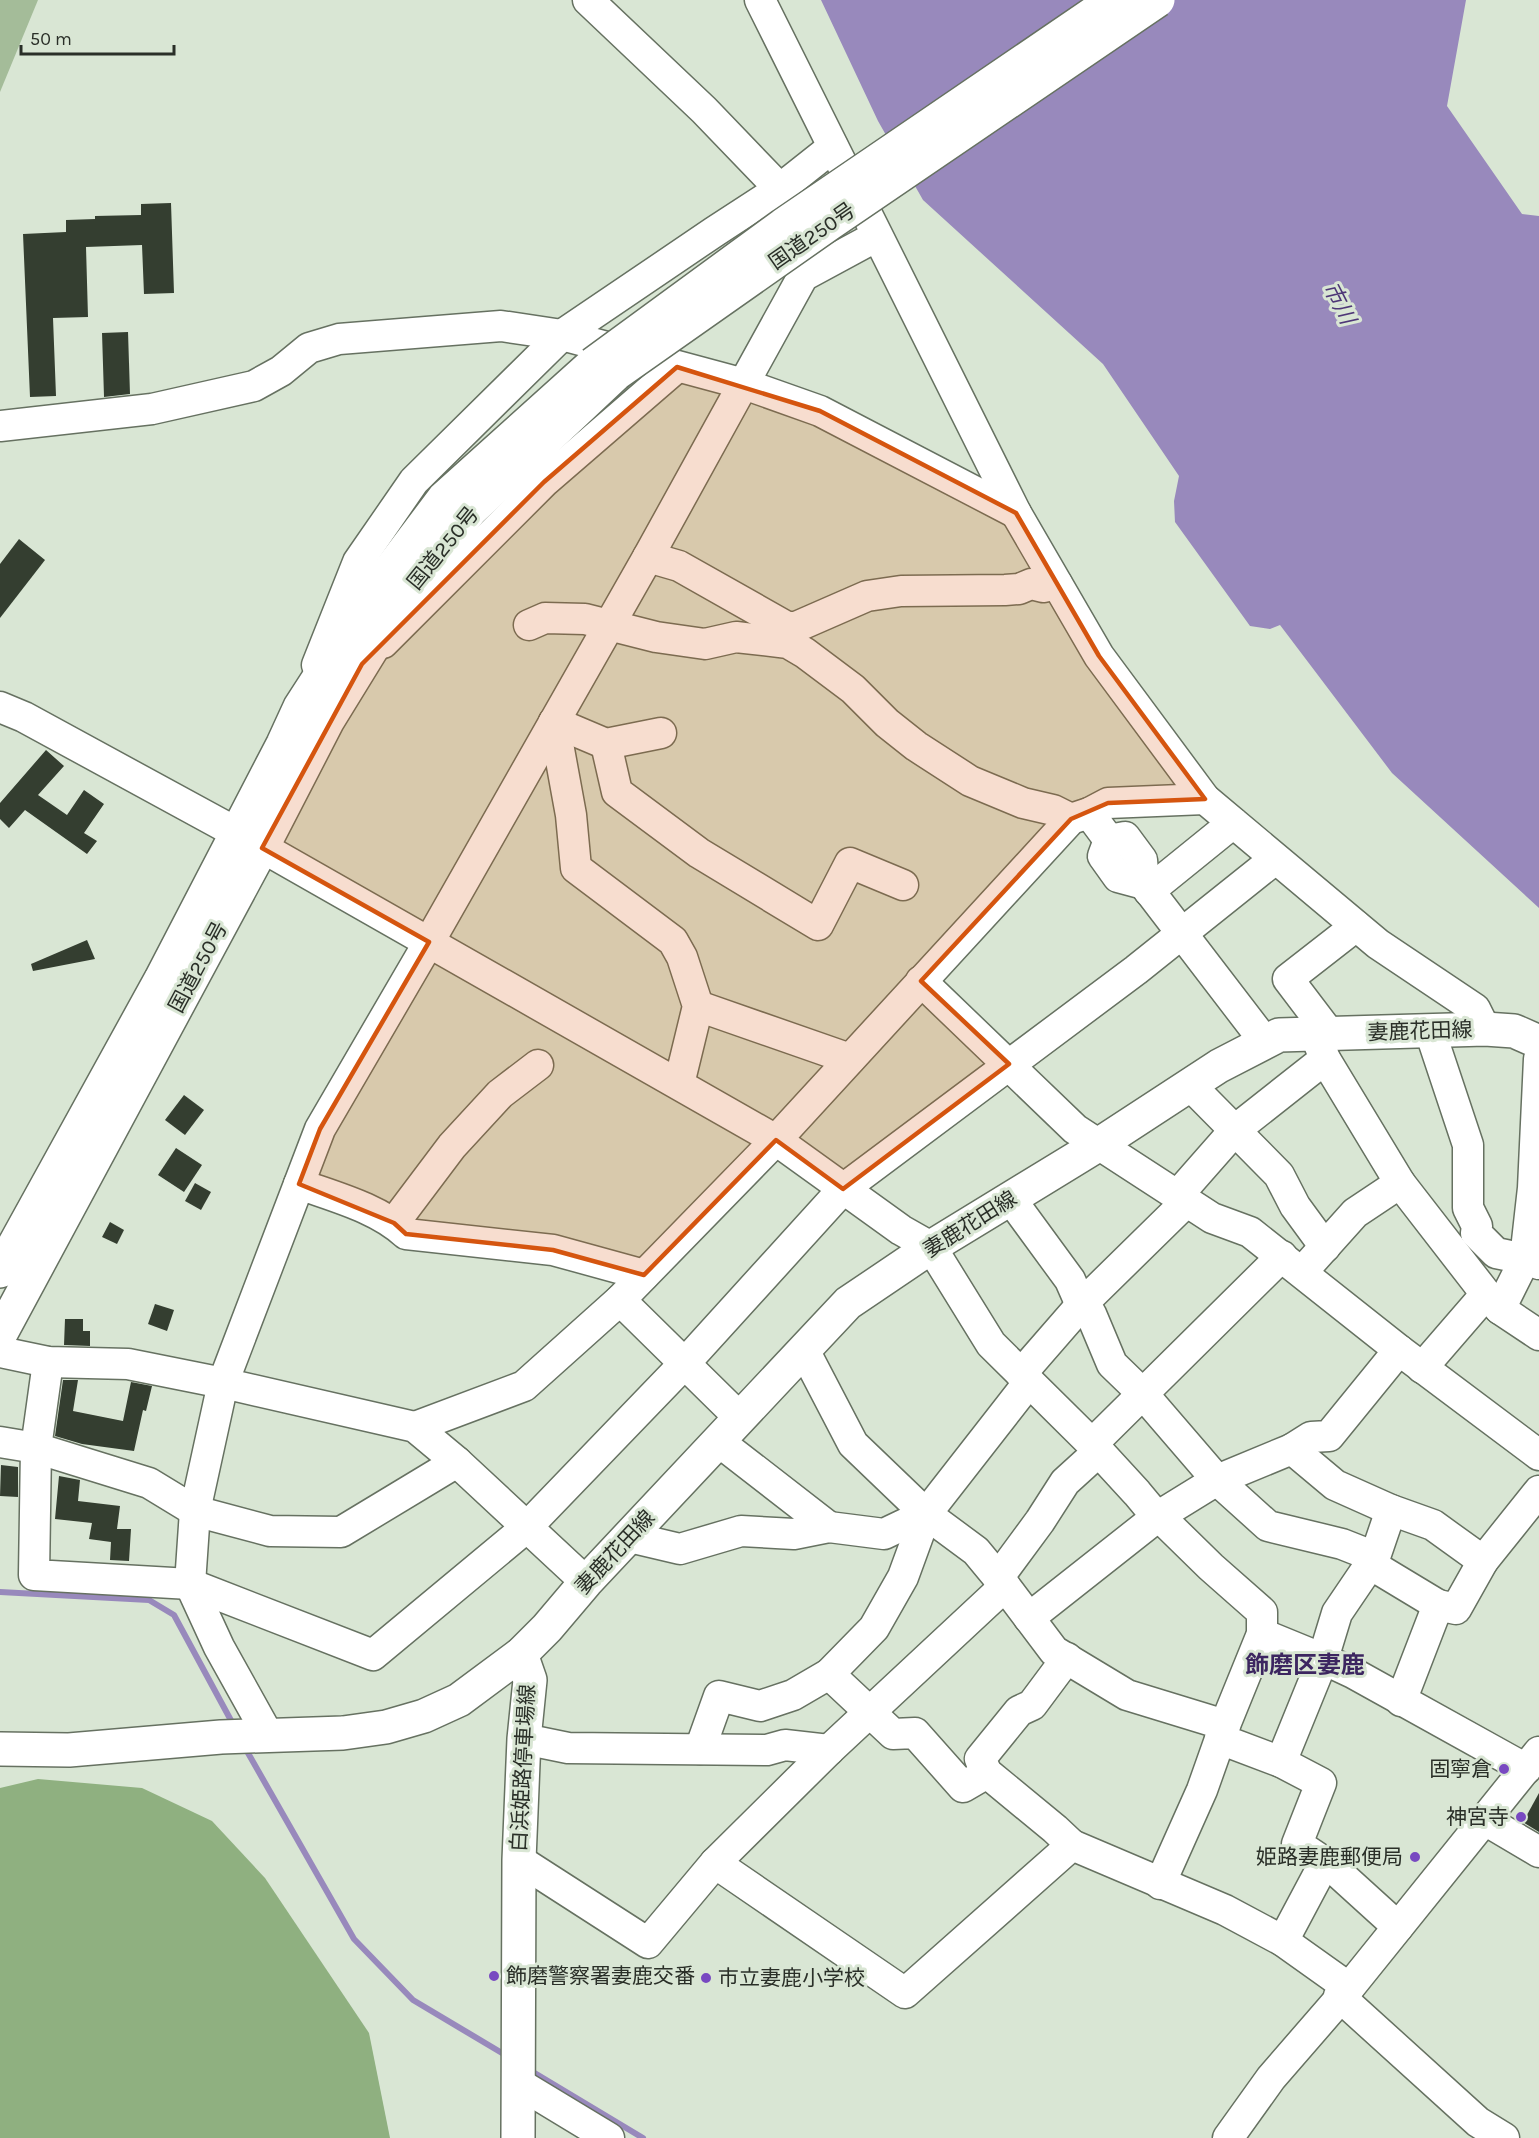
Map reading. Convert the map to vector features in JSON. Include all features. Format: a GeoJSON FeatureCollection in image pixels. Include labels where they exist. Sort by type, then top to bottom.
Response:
{"type":"FeatureCollection","features":[{"type":"Feature","properties":{"kind":"main road","name":"国道250号"},"geometry":{"type":"LineString","coordinates":[[0,1335],[249,841],[283,744],[300,707],[380,583],[444,498],[783,225],[1113,0]]}},
{"type":"Feature","properties":{"kind":"main road","name":"国道250号"},"geometry":{"type":"LineString","coordinates":[[0,1271],[161,979],[328,720],[411,585],[471,510],[605,368],[829,224],[1158,0]]}},
{"type":"Feature","properties":{"kind":"main road","name":"妻鹿花田線"},"geometry":{"type":"LineString","coordinates":[[521,1654],[548,1628],[586,1582],[848,1303],[931,1246],[1098,1145],[1219,1066],[1279,1035],[1323,1042],[1430,1031],[1485,1029],[1514,1031],[1539,1042]]}},
{"type":"Feature","properties":{"kind":"main road","name":"白浜姫路停車場線"},"geometry":{"type":"LineString","coordinates":[[0,1749],[69,1750],[221,1737],[343,1733],[386,1727],[424,1716],[459,1700],[521,1654],[530,1680],[524,1739],[519,1860],[518,2138]]}},
{"type":"Feature","properties":{"kind":"street"},"geometry":{"type":"LineString","coordinates":[[588,0],[704,110],[780,189]]}},
{"type":"Feature","properties":{"kind":"street"},"geometry":{"type":"LineString","coordinates":[[760,0],[1016,513],[1099,656],[1205,799],[1378,944],[1475,1009],[1485,1029]]}},
{"type":"Feature","properties":{"kind":"street"},"geometry":{"type":"LineString","coordinates":[[300,707],[358,562],[414,481],[562,334],[780,189],[833,147]]}},
{"type":"Feature","properties":{"kind":"street"},"geometry":{"type":"LineString","coordinates":[[261,1735],[190,1584],[195,1511],[223,1383],[320,1129],[648,557],[803,276],[877,236]]}},
{"type":"Feature","properties":{"kind":"street"},"geometry":{"type":"LineString","coordinates":[[0,426],[152,409],[254,386],[281,371],[309,348],[339,339],[501,326],[562,334],[744,384],[820,411],[1016,513]]}},
{"type":"Feature","properties":{"kind":"street"},"geometry":{"type":"LineString","coordinates":[[362,664],[544,482],[677,367]]}},
{"type":"Feature","properties":{"kind":"street"},"geometry":{"type":"LineString","coordinates":[[648,557],[679,566],[714,588],[787,627],[796,627],[867,596],[901,591],[1005,590],[1019,589],[1032,584],[1043,587],[1057,584]]}},
{"type":"Feature","properties":{"kind":"street"},"geometry":{"type":"LineString","coordinates":[[529,625],[545,618],[585,619],[656,637],[705,644],[736,637],[788,643],[805,653],[859,695],[887,723],[970,781],[1023,803],[1080,816],[1109,840],[1103,856],[1118,877],[1146,888],[1265,1042]]}},
{"type":"Feature","properties":{"kind":"street"},"geometry":{"type":"LineString","coordinates":[[0,707],[24,717],[249,841],[776,1140],[901,1230],[931,1246],[991,1344],[1095,1448],[1157,1517],[1166,1522],[1211,1568],[1262,1612],[1262,1634],[1202,1790],[1160,1884]]}},
{"type":"Feature","properties":{"kind":"street"},"geometry":{"type":"LineString","coordinates":[[554,722],[606,744],[661,734]]}},
{"type":"Feature","properties":{"kind":"street"},"geometry":{"type":"LineString","coordinates":[[554,722],[571,815],[576,868],[674,941],[682,957],[698,1006],[679,1084]]}},
{"type":"Feature","properties":{"kind":"street"},"geometry":{"type":"LineString","coordinates":[[606,744],[618,792],[699,853],[818,925],[850,863],[903,885]]}},
{"type":"Feature","properties":{"kind":"street"},"geometry":{"type":"LineString","coordinates":[[415,1427],[524,1386],[620,1300],[776,1140],[921,981],[1080,816],[1108,803],[1205,799]]}},
{"type":"Feature","properties":{"kind":"street"},"geometry":{"type":"LineString","coordinates":[[1146,888],[1233,823]]}},
{"type":"Feature","properties":{"kind":"street"},"geometry":{"type":"LineString","coordinates":[[48,1362],[36,1448],[34,1575],[190,1584],[373,1654],[527,1527],[685,1363],[843,1189],[1136,970],[1275,860]]}},
{"type":"Feature","properties":{"kind":"street"},"geometry":{"type":"LineString","coordinates":[[1356,926],[1288,979],[1401,1183],[1493,1301],[1539,1335]]}},
{"type":"Feature","properties":{"kind":"street"},"geometry":{"type":"LineString","coordinates":[[921,981],[1075,1129],[1212,1218],[1250,1232],[1422,1368],[1539,1455]]}},
{"type":"Feature","properties":{"kind":"street"},"geometry":{"type":"LineString","coordinates":[[698,1006],[850,1059]]}},
{"type":"Feature","properties":{"kind":"street"},"geometry":{"type":"LineString","coordinates":[[1430,1031],[1468,1145],[1468,1208],[1477,1226],[1476,1233],[1496,1253],[1532,1262]]}},
{"type":"Feature","properties":{"kind":"street"},"geometry":{"type":"LineString","coordinates":[[700,1749],[718,1696],[760,1706],[793,1695],[830,1674],[874,1628],[903,1577],[926,1514],[1025,1378],[1081,1305],[1181,1199],[1234,1130],[1323,1042]]}},
{"type":"Feature","properties":{"kind":"street"},"geometry":{"type":"LineString","coordinates":[[1422,1368],[1532,1262],[1539,1059]]}},
{"type":"Feature","properties":{"kind":"street"},"geometry":{"type":"LineString","coordinates":[[394,1223],[452,1146],[500,1094],[538,1065]]}},
{"type":"Feature","properties":{"kind":"street"},"geometry":{"type":"LineString","coordinates":[[1190,1085],[1279,1175],[1295,1206],[1325,1247]]}},
{"type":"Feature","properties":{"kind":"street"},"geometry":{"type":"LineString","coordinates":[[519,1860],[648,1943],[715,1863],[1002,1582],[1065,1482],[1143,1395],[1292,1264],[1325,1247],[1355,1213],[1401,1183]]}},
{"type":"Feature","properties":{"kind":"street"},"geometry":{"type":"LineString","coordinates":[[299,1184],[394,1223],[406,1234],[553,1250],[644,1275]]}},
{"type":"Feature","properties":{"kind":"street"},"geometry":{"type":"LineString","coordinates":[[1011,1198],[1070,1280],[1081,1305],[1091,1314],[1112,1364],[1143,1395],[1217,1480],[1268,1526],[1342,1544],[1373,1561],[1437,1605],[1456,1609],[1483,1561],[1539,1491]]}},
{"type":"Feature","properties":{"kind":"street"},"geometry":{"type":"LineString","coordinates":[[1448,1245],[1477,1226]]}},
{"type":"Feature","properties":{"kind":"street"},"geometry":{"type":"LineString","coordinates":[[620,1300],[685,1363],[729,1430],[830,1527]]}},
{"type":"Feature","properties":{"kind":"street"},"geometry":{"type":"LineString","coordinates":[[804,1350],[853,1444],[926,1514],[976,1551],[1054,1651],[1128,1695],[1223,1732],[1321,1783],[1297,1844],[1324,1862],[1398,1927]]}},
{"type":"Feature","properties":{"kind":"street"},"geometry":{"type":"LineString","coordinates":[[1029,1618],[1157,1517],[1217,1480],[1292,1449],[1311,1437],[1329,1436],[1399,1350]]}},
{"type":"Feature","properties":{"kind":"street"},"geometry":{"type":"LineString","coordinates":[[0,1352],[48,1362],[128,1364],[223,1383],[415,1427],[457,1462],[586,1582]]}},
{"type":"Feature","properties":{"kind":"street"},"geometry":{"type":"LineString","coordinates":[[0,1442],[36,1448],[149,1483],[195,1511],[270,1531],[341,1532],[457,1462]]}},
{"type":"Feature","properties":{"kind":"street"},"geometry":{"type":"LineString","coordinates":[[1292,1449],[1335,1485],[1391,1510],[1433,1525],[1483,1561]]}},
{"type":"Feature","properties":{"kind":"street"},"geometry":{"type":"LineString","coordinates":[[1281,1762],[1323,1659],[1337,1613],[1373,1561],[1391,1510]]}},
{"type":"Feature","properties":{"kind":"street"},"geometry":{"type":"LineString","coordinates":[[629,1537],[680,1549],[741,1531],[794,1534],[830,1527],[884,1534],[926,1514]]}},
{"type":"Feature","properties":{"kind":"street"},"geometry":{"type":"LineString","coordinates":[[1401,1701],[1437,1605]]}},
{"type":"Feature","properties":{"kind":"street"},"geometry":{"type":"LineString","coordinates":[[1228,2138],[1271,2078],[1398,1927],[1532,1761],[1401,1701],[1323,1659],[1262,1634]]}},
{"type":"Feature","properties":{"kind":"street"},"geometry":{"type":"LineString","coordinates":[[1067,1658],[1032,1705],[1019,1711],[980,1759],[987,1773],[1056,1829],[1072,1845],[1225,1910],[1283,1941],[1344,1992],[1478,2122],[1504,2138]]}},
{"type":"Feature","properties":{"kind":"street"},"geometry":{"type":"LineString","coordinates":[[830,1674],[893,1734],[915,1733],[963,1787],[987,1773]]}},
{"type":"Feature","properties":{"kind":"street"},"geometry":{"type":"LineString","coordinates":[[524,1739],[568,1748],[767,1750],[785,1745],[829,1750]]}},
{"type":"Feature","properties":{"kind":"street"},"geometry":{"type":"LineString","coordinates":[[1485,1820],[1539,1852]]}},
{"type":"Feature","properties":{"kind":"street"},"geometry":{"type":"LineString","coordinates":[[715,1863],[905,1993],[1072,1845]]}},
{"type":"Feature","properties":{"kind":"street"},"geometry":{"type":"LineString","coordinates":[[1283,1941],[1324,1862]]}},
{"type":"Feature","properties":{"kind":"street"},"geometry":{"type":"LineString","coordinates":[[518,2083],[609,2138]]}},
{"type":"Feature","properties":{"kind":"highlighted area"},"geometry":{"type":"Polygon","coordinates":[[[677,367],[820,411],[1016,513],[1099,656],[1205,799],[1108,803],[1071,819],[921,981],[1009,1064],[843,1189],[776,1140],[644,1275],[553,1250],[406,1234],[394,1223],[299,1184],[320,1129],[429,942],[262,848],[362,664],[544,482],[677,367]]]}},
{"type":"Feature","properties":{"kind":"green space"},"geometry":{"type":"Polygon","coordinates":[[[0,0],[38,0],[0,92],[0,0]]]}},
{"type":"Feature","properties":{"kind":"green space"},"geometry":{"type":"Polygon","coordinates":[[[38,1779],[142,1788],[212,1821],[265,1878],[369,2033],[390,2138],[0,2138],[0,1788],[38,1779]]]}},
{"type":"Feature","properties":{"kind":"water","name":"市川"},"geometry":{"type":"Polygon","coordinates":[[[821,0],[1466,0],[1447,106],[1522,214],[1539,216],[1539,908],[1392,773],[1280,625],[1270,629],[1250,626],[1175,522],[1174,501],[1179,476],[1103,364],[923,200],[878,121],[821,0]]]}},
{"type":"Feature","properties":{"kind":"building"},"geometry":{"type":"Polygon","coordinates":[[[171,203],[174,293],[144,294],[142,245],[86,247],[88,317],[53,318],[56,396],[30,397],[23,234],[66,232],[66,220],[95,219],[95,216],[141,215],[141,204],[171,203]]]}},
{"type":"Feature","properties":{"kind":"building"},"geometry":{"type":"Polygon","coordinates":[[[128,332],[130,394],[104,397],[102,333],[128,332]]]}},
{"type":"Feature","properties":{"kind":"building"},"geometry":{"type":"Polygon","coordinates":[[[19,539],[45,560],[0,618],[0,564],[19,539]]]}},
{"type":"Feature","properties":{"kind":"building"},"geometry":{"type":"Polygon","coordinates":[[[46,750],[64,766],[38,795],[67,815],[84,790],[104,804],[84,833],[97,841],[87,854],[25,810],[9,828],[0,819],[0,803],[46,750]]]}},
{"type":"Feature","properties":{"kind":"building"},"geometry":{"type":"Polygon","coordinates":[[[87,940],[95,959],[33,971],[31,964],[87,940]]]}},
{"type":"Feature","properties":{"kind":"building"},"geometry":{"type":"Polygon","coordinates":[[[184,1095],[204,1110],[185,1135],[165,1120],[184,1095]]]}},
{"type":"Feature","properties":{"kind":"building"},"geometry":{"type":"Polygon","coordinates":[[[176,1148],[202,1165],[184,1192],[158,1175],[176,1148]]]}},
{"type":"Feature","properties":{"kind":"building"},"geometry":{"type":"Polygon","coordinates":[[[195,1183],[211,1192],[201,1210],[185,1201],[195,1183]]]}},
{"type":"Feature","properties":{"kind":"building"},"geometry":{"type":"Polygon","coordinates":[[[110,1222],[124,1230],[117,1244],[102,1237],[110,1222]]]}},
{"type":"Feature","properties":{"kind":"building"},"geometry":{"type":"Polygon","coordinates":[[[155,1304],[174,1310],[167,1331],[148,1324],[155,1304]]]}},
{"type":"Feature","properties":{"kind":"building"},"geometry":{"type":"Polygon","coordinates":[[[65,1319],[83,1319],[83,1331],[90,1331],[90,1346],[64,1345],[65,1319]]]}},
{"type":"Feature","properties":{"kind":"building"},"geometry":{"type":"Polygon","coordinates":[[[63,1380],[78,1380],[73,1411],[123,1421],[131,1382],[152,1386],[146,1411],[143,1410],[134,1451],[82,1444],[55,1436],[63,1380]]]}},
{"type":"Feature","properties":{"kind":"building"},"geometry":{"type":"Polygon","coordinates":[[[1,1465],[18,1467],[18,1497],[0,1496],[1,1465]]]}},
{"type":"Feature","properties":{"kind":"building"},"geometry":{"type":"Polygon","coordinates":[[[59,1476],[80,1480],[78,1501],[120,1506],[117,1529],[131,1529],[129,1561],[110,1560],[111,1542],[89,1539],[92,1523],[55,1519],[59,1476]]]}},
{"type":"Feature","properties":{"kind":"building"},"geometry":{"type":"Polygon","coordinates":[[[1539,1793],[1539,1832],[1523,1822],[1539,1793]]]}},
{"type":"Feature","properties":{"kind":"waterway"},"geometry":{"type":"LineString","coordinates":[[0,1592],[149,1600],[174,1615],[234,1726]]}},
{"type":"Feature","properties":{"kind":"waterway"},"geometry":{"type":"LineString","coordinates":[[244,1746],[354,1939],[413,2000],[507,2056]]}},
{"type":"Feature","properties":{"kind":"waterway"},"geometry":{"type":"LineString","coordinates":[[528,2069],[643,2138]]}},
{"type":"Feature","properties":{"kind":"place","name":"固寧倉"},"geometry":{"type":"Point","coordinates":[1504,1769]}},
{"type":"Feature","properties":{"kind":"place","name":"神宮寺"},"geometry":{"type":"Point","coordinates":[1521,1817]}},
{"type":"Feature","properties":{"kind":"place","name":"姫路妻鹿郵便局"},"geometry":{"type":"Point","coordinates":[1415,1857]}},
{"type":"Feature","properties":{"kind":"place","name":"飾磨警察署妻鹿交番"},"geometry":{"type":"Point","coordinates":[494,1976]}},
{"type":"Feature","properties":{"kind":"place","name":"市立妻鹿小学校"},"geometry":{"type":"Point","coordinates":[706,1978]}},
{"type":"Feature","properties":{"kind":"district","name":"飾磨区妻鹿"},"geometry":{"type":"Point","coordinates":[1305,1665]}}]}
